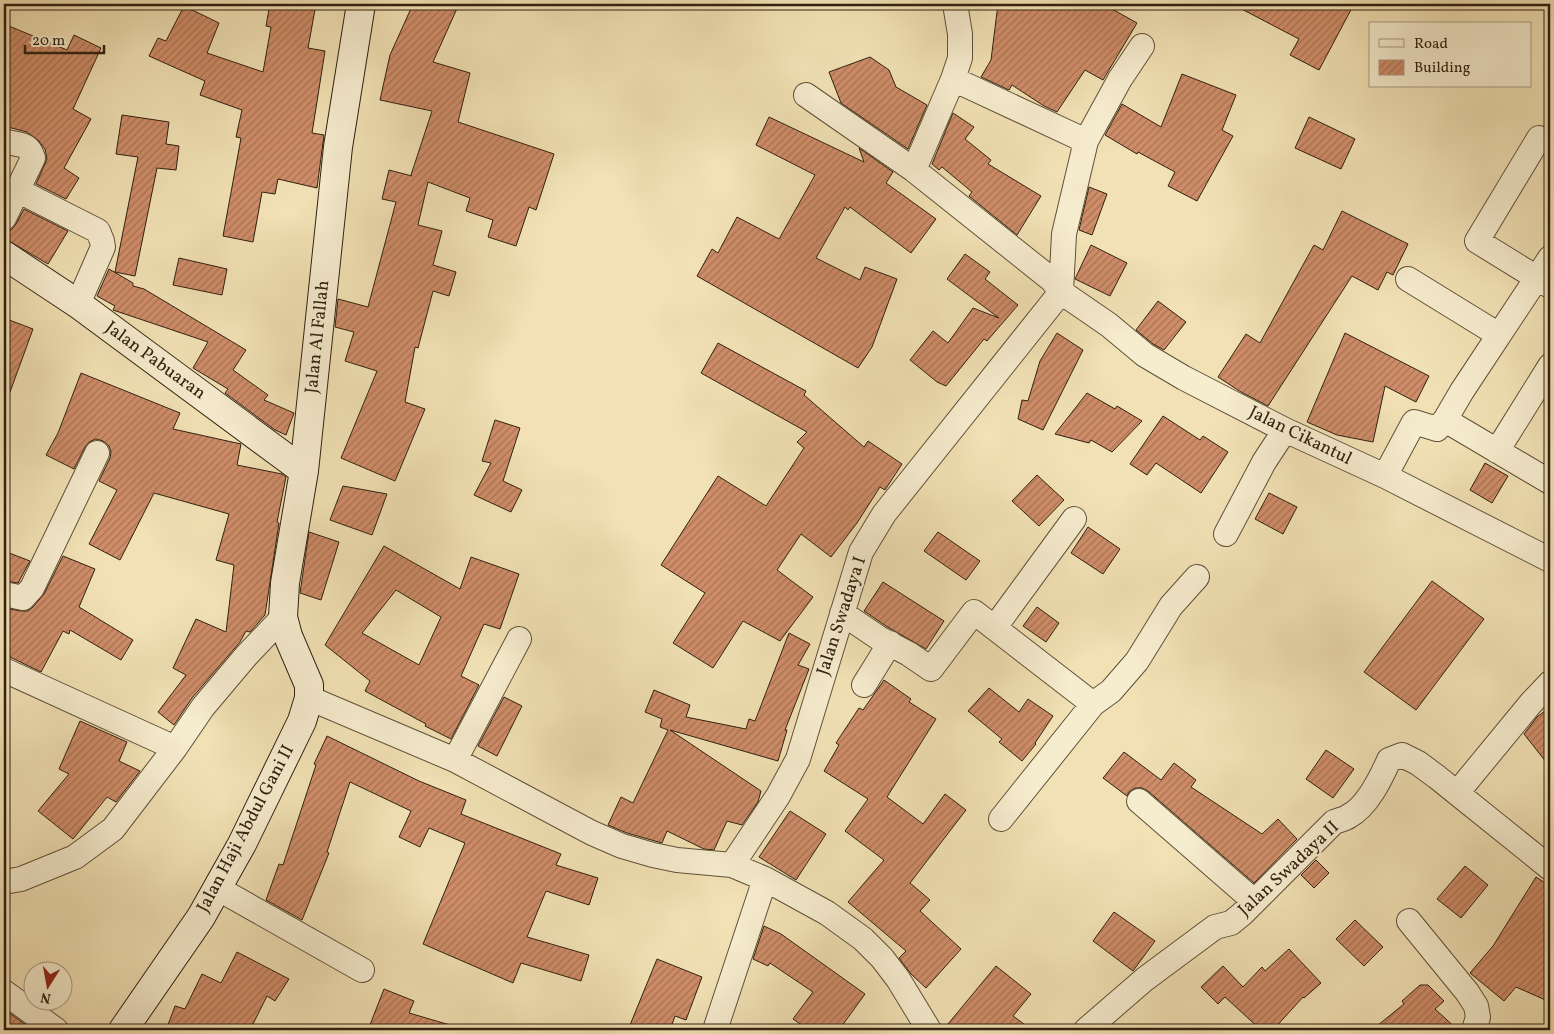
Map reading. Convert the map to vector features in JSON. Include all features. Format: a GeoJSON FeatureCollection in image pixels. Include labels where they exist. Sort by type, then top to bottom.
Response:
{"type":"FeatureCollection","features":[{"type":"Feature","properties":{"kind":"street","name":"Jalan Al Fallah"},"geometry":{"type":"LineString","coordinates":[[303,668],[286,627],[284,583],[304,471],[337,156],[361,4]]}},
{"type":"Feature","properties":{"kind":"street"},"geometry":{"type":"LineString","coordinates":[[914,170],[954,79],[960,58],[960,34],[955,4]]}},
{"type":"Feature","properties":{"kind":"street"},"geometry":{"type":"LineString","coordinates":[[1061,292],[1064,234],[1086,141],[1120,79],[1142,46]]}},
{"type":"Feature","properties":{"kind":"street"},"geometry":{"type":"LineString","coordinates":[[954,79],[1086,141]]}},
{"type":"Feature","properties":{"kind":"street","name":"Jalan Cikantul"},"geometry":{"type":"LineString","coordinates":[[806,95],[914,170],[1052,280],[1061,292],[1109,325],[1145,355],[1184,378],[1285,430],[1385,476],[1550,560]]}},
{"type":"Feature","properties":{"kind":"street"},"geometry":{"type":"LineString","coordinates":[[1539,138],[1477,241],[1544,282]]}},
{"type":"Feature","properties":{"kind":"street"},"geometry":{"type":"LineString","coordinates":[[4,141],[26,146],[30,149],[33,158],[4,218]]}},
{"type":"Feature","properties":{"kind":"street"},"geometry":{"type":"LineString","coordinates":[[17,190],[98,232],[103,247],[78,304]]}},
{"type":"Feature","properties":{"kind":"street","name":"Jalan Pabuaran"},"geometry":{"type":"LineString","coordinates":[[4,255],[78,304],[304,471]]}},
{"type":"Feature","properties":{"kind":"street"},"geometry":{"type":"LineString","coordinates":[[1385,476],[1414,422],[1437,429],[1445,420],[1499,336],[1544,282],[1550,258]]}},
{"type":"Feature","properties":{"kind":"street"},"geometry":{"type":"LineString","coordinates":[[1408,279],[1499,336]]}},
{"type":"Feature","properties":{"kind":"street","name":"Jalan Swadaya I"},"geometry":{"type":"LineString","coordinates":[[732,865],[778,796],[798,758],[861,552],[884,514],[1061,292]]}},
{"type":"Feature","properties":{"kind":"street"},"geometry":{"type":"LineString","coordinates":[[1497,451],[1550,366]]}},
{"type":"Feature","properties":{"kind":"street"},"geometry":{"type":"LineString","coordinates":[[1445,420],[1550,482]]}},
{"type":"Feature","properties":{"kind":"street"},"geometry":{"type":"LineString","coordinates":[[1226,534],[1264,462],[1285,430]]}},
{"type":"Feature","properties":{"kind":"street"},"geometry":{"type":"LineString","coordinates":[[4,594],[23,598],[32,588],[97,453]]}},
{"type":"Feature","properties":{"kind":"street"},"geometry":{"type":"LineString","coordinates":[[995,627],[1074,519]]}},
{"type":"Feature","properties":{"kind":"street"},"geometry":{"type":"LineString","coordinates":[[1001,819],[1093,704],[1111,690],[1137,661],[1171,606],[1197,578]]}},
{"type":"Feature","properties":{"kind":"street"},"geometry":{"type":"LineString","coordinates":[[842,613],[931,669],[974,612],[1093,704]]}},
{"type":"Feature","properties":{"kind":"street"},"geometry":{"type":"LineString","coordinates":[[4,882],[21,880],[75,857],[113,829],[175,748],[203,707],[246,656],[286,627]]}},
{"type":"Feature","properties":{"kind":"street"},"geometry":{"type":"LineString","coordinates":[[455,760],[519,639]]}},
{"type":"Feature","properties":{"kind":"street"},"geometry":{"type":"LineString","coordinates":[[864,685],[890,643]]}},
{"type":"Feature","properties":{"kind":"street","name":"Jalan Haji Abdul Gani II"},"geometry":{"type":"LineString","coordinates":[[123,1030],[200,917],[242,844],[302,721],[309,698],[309,685],[303,668]]}},
{"type":"Feature","properties":{"kind":"street"},"geometry":{"type":"LineString","coordinates":[[4,670],[175,748]]}},
{"type":"Feature","properties":{"kind":"street"},"geometry":{"type":"LineString","coordinates":[[1457,793],[1531,703],[1550,683]]}},
{"type":"Feature","properties":{"kind":"street"},"geometry":{"type":"LineString","coordinates":[[309,698],[455,760],[592,833],[622,846],[677,860],[732,865],[765,879],[827,914],[863,939],[882,958],[930,1030]]}},
{"type":"Feature","properties":{"kind":"street","name":"Jalan Swadaya II"},"geometry":{"type":"LineString","coordinates":[[1086,1030],[1145,979],[1215,927],[1231,923],[1334,822],[1349,817],[1362,806],[1382,775],[1389,760],[1402,755],[1418,763],[1550,868]]}},
{"type":"Feature","properties":{"kind":"street"},"geometry":{"type":"LineString","coordinates":[[1139,801],[1254,901]]}},
{"type":"Feature","properties":{"kind":"street"},"geometry":{"type":"LineString","coordinates":[[716,1027],[765,879]]}},
{"type":"Feature","properties":{"kind":"street"},"geometry":{"type":"LineString","coordinates":[[217,888],[362,970]]}},
{"type":"Feature","properties":{"kind":"street"},"geometry":{"type":"LineString","coordinates":[[1409,921],[1467,992],[1476,1006],[1478,1017],[1474,1030]]}},
{"type":"Feature","properties":{"kind":"street"},"geometry":{"type":"LineString","coordinates":[[4,992],[56,1030]]}},
{"type":"Feature","properties":{"kind":"building"},"geometry":{"type":"Polygon","coordinates":[[[270,4],[316,4],[308,48],[325,51],[312,133],[324,135],[317,188],[278,179],[275,194],[262,192],[253,242],[223,236],[241,138],[236,137],[242,110],[200,95],[205,81],[149,56],[158,38],[166,41],[184,6],[219,23],[207,53],[263,72],[271,27],[266,26],[270,4]]]}},
{"type":"Feature","properties":{"kind":"building"},"geometry":{"type":"Polygon","coordinates":[[[413,4],[459,4],[433,62],[470,73],[458,122],[554,154],[536,210],[529,207],[516,246],[488,237],[493,220],[466,211],[470,198],[428,182],[418,225],[442,231],[433,265],[456,272],[449,296],[433,291],[418,348],[415,347],[405,402],[425,409],[395,481],[341,458],[377,371],[345,361],[354,332],[335,327],[338,299],[368,307],[396,202],[382,199],[389,170],[412,176],[432,111],[380,100],[390,55],[413,4]]]}},
{"type":"Feature","properties":{"kind":"building"},"geometry":{"type":"Polygon","coordinates":[[[998,4],[1103,4],[1137,23],[1103,80],[1085,70],[1057,112],[1044,106],[1012,85],[1009,90],[981,77],[991,60],[998,4]]]}},
{"type":"Feature","properties":{"kind":"building"},"geometry":{"type":"Polygon","coordinates":[[[1232,4],[1354,4],[1319,70],[1290,55],[1299,39],[1232,4]]]}},
{"type":"Feature","properties":{"kind":"building"},"geometry":{"type":"Polygon","coordinates":[[[4,24],[67,50],[74,35],[101,48],[73,109],[91,119],[64,168],[79,178],[66,199],[36,184],[47,159],[45,149],[39,141],[27,132],[4,126],[4,24]]]}},
{"type":"Feature","properties":{"kind":"building"},"geometry":{"type":"Polygon","coordinates":[[[870,57],[889,70],[896,87],[927,105],[908,149],[841,103],[829,72],[870,57]]]}},
{"type":"Feature","properties":{"kind":"building"},"geometry":{"type":"Polygon","coordinates":[[[1182,74],[1236,95],[1222,130],[1233,136],[1197,201],[1168,186],[1175,172],[1138,152],[1137,154],[1105,135],[1122,104],[1161,127],[1182,74]]]}},
{"type":"Feature","properties":{"kind":"building"},"geometry":{"type":"Polygon","coordinates":[[[953,113],[974,127],[965,139],[991,160],[988,164],[1041,196],[1017,235],[969,196],[972,192],[942,167],[939,170],[932,164],[953,113]]]}},
{"type":"Feature","properties":{"kind":"building"},"geometry":{"type":"Polygon","coordinates":[[[122,115],[169,122],[166,144],[179,146],[176,170],[157,168],[135,276],[115,272],[138,157],[116,154],[122,115]]]}},
{"type":"Feature","properties":{"kind":"building"},"geometry":{"type":"Polygon","coordinates":[[[769,117],[864,162],[859,148],[893,172],[886,183],[936,219],[911,253],[850,207],[848,210],[845,207],[816,258],[860,280],[865,267],[897,279],[872,347],[858,368],[697,276],[712,249],[718,253],[737,217],[779,239],[815,175],[756,145],[769,117]]]}},
{"type":"Feature","properties":{"kind":"building"},"geometry":{"type":"Polygon","coordinates":[[[1309,117],[1355,139],[1341,169],[1295,148],[1309,117]]]}},
{"type":"Feature","properties":{"kind":"building"},"geometry":{"type":"Polygon","coordinates":[[[1089,187],[1107,194],[1092,235],[1079,230],[1089,187]]]}},
{"type":"Feature","properties":{"kind":"building"},"geometry":{"type":"Polygon","coordinates":[[[24,209],[68,231],[48,264],[4,238],[4,232],[11,230],[24,209]]]}},
{"type":"Feature","properties":{"kind":"building"},"geometry":{"type":"Polygon","coordinates":[[[1342,211],[1408,244],[1393,275],[1387,272],[1378,290],[1352,276],[1268,406],[1218,377],[1246,334],[1260,343],[1314,245],[1323,250],[1342,211]]]}},
{"type":"Feature","properties":{"kind":"building"},"geometry":{"type":"Polygon","coordinates":[[[1091,245],[1127,263],[1110,296],[1075,279],[1091,245]]]}},
{"type":"Feature","properties":{"kind":"building"},"geometry":{"type":"Polygon","coordinates":[[[965,254],[990,272],[985,279],[1018,305],[987,341],[984,339],[946,386],[937,382],[910,360],[933,331],[948,343],[973,308],[999,318],[947,279],[965,254]]]}},
{"type":"Feature","properties":{"kind":"building"},"geometry":{"type":"Polygon","coordinates":[[[179,258],[227,269],[222,295],[173,285],[179,258]]]}},
{"type":"Feature","properties":{"kind":"building"},"geometry":{"type":"Polygon","coordinates":[[[109,269],[133,283],[133,286],[144,289],[246,350],[233,370],[268,395],[264,400],[294,413],[286,435],[275,430],[225,393],[228,389],[193,368],[208,342],[113,310],[115,306],[97,296],[109,269]]]}},
{"type":"Feature","properties":{"kind":"building"},"geometry":{"type":"Polygon","coordinates":[[[1158,301],[1186,322],[1164,350],[1153,344],[1136,330],[1158,301]]]}},
{"type":"Feature","properties":{"kind":"building"},"geometry":{"type":"Polygon","coordinates":[[[4,318],[33,329],[6,403],[4,402],[4,318]]]}},
{"type":"Feature","properties":{"kind":"building"},"geometry":{"type":"Polygon","coordinates":[[[1057,333],[1083,350],[1043,430],[1018,419],[1022,400],[1028,401],[1040,361],[1057,333]]]}},
{"type":"Feature","properties":{"kind":"building"},"geometry":{"type":"Polygon","coordinates":[[[1345,333],[1429,376],[1416,402],[1385,386],[1373,442],[1337,435],[1307,422],[1345,333]]]}},
{"type":"Feature","properties":{"kind":"building"},"geometry":{"type":"Polygon","coordinates":[[[718,343],[806,391],[804,395],[864,447],[868,441],[902,464],[885,490],[880,487],[857,523],[831,557],[801,534],[777,570],[813,597],[780,641],[743,621],[713,668],[673,643],[705,593],[661,565],[718,476],[766,506],[804,448],[797,442],[807,432],[701,373],[718,343]]]}},
{"type":"Feature","properties":{"kind":"building"},"geometry":{"type":"Polygon","coordinates":[[[81,373],[180,413],[173,429],[241,444],[237,465],[282,474],[286,477],[277,522],[279,523],[265,615],[250,632],[246,631],[240,642],[192,698],[174,725],[158,712],[186,675],[173,668],[196,619],[226,632],[234,565],[216,560],[229,514],[154,493],[120,560],[89,544],[117,490],[99,481],[110,458],[109,446],[103,441],[96,439],[89,442],[74,469],[46,455],[58,433],[81,373]]]}},
{"type":"Feature","properties":{"kind":"building"},"geometry":{"type":"Polygon","coordinates":[[[1087,393],[1115,409],[1117,406],[1142,421],[1112,452],[1091,440],[1089,443],[1055,434],[1087,393]]]}},
{"type":"Feature","properties":{"kind":"building"},"geometry":{"type":"Polygon","coordinates":[[[1163,416],[1200,440],[1203,436],[1228,452],[1201,493],[1156,463],[1147,475],[1130,464],[1163,416]]]}},
{"type":"Feature","properties":{"kind":"building"},"geometry":{"type":"Polygon","coordinates":[[[495,420],[520,428],[503,481],[522,490],[511,512],[474,495],[491,463],[482,461],[495,420]]]}},
{"type":"Feature","properties":{"kind":"building"},"geometry":{"type":"Polygon","coordinates":[[[1485,463],[1508,476],[1492,503],[1470,490],[1485,463]]]}},
{"type":"Feature","properties":{"kind":"building"},"geometry":{"type":"Polygon","coordinates":[[[1037,475],[1064,500],[1039,526],[1012,501],[1037,475]]]}},
{"type":"Feature","properties":{"kind":"building"},"geometry":{"type":"Polygon","coordinates":[[[343,486],[387,494],[372,535],[330,520],[343,486]]]}},
{"type":"Feature","properties":{"kind":"building"},"geometry":{"type":"Polygon","coordinates":[[[1269,493],[1297,507],[1283,534],[1255,519],[1269,493]]]}},
{"type":"Feature","properties":{"kind":"building"},"geometry":{"type":"Polygon","coordinates":[[[1088,527],[1120,549],[1103,574],[1071,553],[1088,527]]]}},
{"type":"Feature","properties":{"kind":"building"},"geometry":{"type":"Polygon","coordinates":[[[309,532],[339,542],[321,600],[300,593],[309,532]]]}},
{"type":"Feature","properties":{"kind":"building"},"geometry":{"type":"Polygon","coordinates":[[[938,532],[980,561],[966,580],[924,551],[938,532]]]}},
{"type":"Feature","properties":{"kind":"building"},"geometry":{"type":"Polygon","coordinates":[[[384,546],[460,589],[471,557],[519,574],[500,629],[484,624],[461,676],[479,685],[451,739],[365,691],[370,681],[325,645],[384,546]],[[396,590],[362,633],[419,665],[441,617],[396,590]]]}},
{"type":"Feature","properties":{"kind":"building"},"geometry":{"type":"Polygon","coordinates":[[[4,551],[30,561],[18,583],[4,581],[4,551]]]}},
{"type":"Feature","properties":{"kind":"building"},"geometry":{"type":"Polygon","coordinates":[[[63,556],[95,569],[79,607],[133,640],[121,660],[70,630],[69,634],[63,631],[41,672],[4,656],[4,608],[28,611],[33,607],[44,594],[63,556]]]}},
{"type":"Feature","properties":{"kind":"building"},"geometry":{"type":"Polygon","coordinates":[[[1432,581],[1484,619],[1416,710],[1364,672],[1432,581]]]}},
{"type":"Feature","properties":{"kind":"building"},"geometry":{"type":"Polygon","coordinates":[[[883,582],[944,621],[926,649],[864,611],[883,582]]]}},
{"type":"Feature","properties":{"kind":"building"},"geometry":{"type":"Polygon","coordinates":[[[1037,607],[1059,623],[1046,642],[1023,626],[1037,607]]]}},
{"type":"Feature","properties":{"kind":"building"},"geometry":{"type":"Polygon","coordinates":[[[789,633],[810,644],[798,665],[809,669],[785,730],[787,730],[778,761],[670,730],[761,791],[758,802],[742,825],[727,821],[714,850],[704,849],[667,831],[662,843],[627,833],[608,825],[621,797],[633,803],[668,730],[660,727],[662,719],[645,712],[654,690],[690,705],[686,717],[746,729],[749,719],[755,721],[789,633]]]}},
{"type":"Feature","properties":{"kind":"building"},"geometry":{"type":"Polygon","coordinates":[[[884,680],[911,699],[909,702],[936,719],[887,797],[923,824],[945,794],[966,810],[910,883],[930,900],[920,911],[961,949],[926,988],[911,974],[899,958],[906,951],[848,902],[884,860],[845,831],[868,799],[824,771],[839,745],[836,743],[859,708],[863,710],[884,680]]]}},
{"type":"Feature","properties":{"kind":"building"},"geometry":{"type":"Polygon","coordinates":[[[989,688],[1019,712],[1028,699],[1053,716],[1036,744],[1022,761],[999,742],[1002,739],[968,711],[989,688]]]}},
{"type":"Feature","properties":{"kind":"building"},"geometry":{"type":"Polygon","coordinates":[[[504,697],[522,706],[497,756],[478,746],[504,697]]]}},
{"type":"Feature","properties":{"kind":"building"},"geometry":{"type":"Polygon","coordinates":[[[1550,707],[1550,767],[1524,734],[1537,717],[1550,707]]]}},
{"type":"Feature","properties":{"kind":"building"},"geometry":{"type":"Polygon","coordinates":[[[80,721],[127,742],[119,761],[140,771],[116,802],[107,797],[73,839],[38,811],[69,774],[59,769],[80,721]]]}},
{"type":"Feature","properties":{"kind":"building"},"geometry":{"type":"Polygon","coordinates":[[[327,736],[419,781],[466,800],[461,814],[561,854],[556,865],[598,878],[589,905],[546,891],[527,937],[589,955],[581,981],[521,963],[513,983],[423,944],[465,843],[429,828],[420,847],[399,837],[411,811],[350,782],[327,852],[329,853],[302,920],[266,900],[279,864],[283,865],[316,765],[314,764],[327,736]]]}},
{"type":"Feature","properties":{"kind":"building"},"geometry":{"type":"Polygon","coordinates":[[[1326,750],[1354,769],[1333,798],[1306,779],[1326,750]]]}},
{"type":"Feature","properties":{"kind":"building"},"geometry":{"type":"Polygon","coordinates":[[[1124,752],[1161,780],[1174,763],[1196,780],[1191,787],[1262,834],[1278,819],[1297,839],[1254,883],[1148,791],[1142,788],[1135,788],[1127,796],[1103,778],[1124,752]]]}},
{"type":"Feature","properties":{"kind":"building"},"geometry":{"type":"Polygon","coordinates":[[[790,811],[826,834],[796,880],[759,857],[790,811]]]}},
{"type":"Feature","properties":{"kind":"building"},"geometry":{"type":"Polygon","coordinates":[[[1316,860],[1329,873],[1314,888],[1301,875],[1316,860]]]}},
{"type":"Feature","properties":{"kind":"building"},"geometry":{"type":"Polygon","coordinates":[[[1465,866],[1488,885],[1461,918],[1437,899],[1465,866]]]}},
{"type":"Feature","properties":{"kind":"building"},"geometry":{"type":"Polygon","coordinates":[[[1536,877],[1550,886],[1550,1002],[1516,987],[1504,1001],[1470,973],[1493,946],[1536,877]]]}},
{"type":"Feature","properties":{"kind":"building"},"geometry":{"type":"Polygon","coordinates":[[[1114,912],[1155,941],[1133,971],[1093,941],[1114,912]]]}},
{"type":"Feature","properties":{"kind":"building"},"geometry":{"type":"Polygon","coordinates":[[[1355,920],[1383,947],[1364,966],[1336,939],[1355,920]]]}},
{"type":"Feature","properties":{"kind":"building"},"geometry":{"type":"Polygon","coordinates":[[[764,926],[781,934],[865,994],[839,1030],[809,1030],[793,1019],[813,992],[770,963],[768,966],[753,959],[764,926]]]}},
{"type":"Feature","properties":{"kind":"building"},"geometry":{"type":"Polygon","coordinates":[[[1289,949],[1321,983],[1303,997],[1273,1030],[1261,1030],[1225,997],[1218,1004],[1201,987],[1223,966],[1243,987],[1262,967],[1265,971],[1289,949]]]}},
{"type":"Feature","properties":{"kind":"building"},"geometry":{"type":"Polygon","coordinates":[[[237,952],[289,979],[275,1001],[267,996],[250,1030],[166,1030],[175,1006],[185,1009],[202,974],[221,983],[237,952]]]}},
{"type":"Feature","properties":{"kind":"building"},"geometry":{"type":"Polygon","coordinates":[[[657,959],[702,977],[686,1020],[675,1016],[670,1030],[628,1030],[657,959]]]}},
{"type":"Feature","properties":{"kind":"building"},"geometry":{"type":"Polygon","coordinates":[[[996,966],[1031,994],[1013,1016],[1032,1030],[943,1030],[996,966]]]}},
{"type":"Feature","properties":{"kind":"building"},"geometry":{"type":"Polygon","coordinates":[[[1420,985],[1428,985],[1444,1001],[1435,1009],[1458,1030],[1372,1030],[1404,1004],[1402,1001],[1420,985]]]}},
{"type":"Feature","properties":{"kind":"building"},"geometry":{"type":"Polygon","coordinates":[[[384,989],[414,1001],[409,1013],[450,1025],[449,1030],[368,1030],[384,989]]]}},
{"type":"Feature","properties":{"kind":"building"},"geometry":{"type":"Polygon","coordinates":[[[4,1009],[33,1030],[4,1030],[4,1009]]]}}]}
